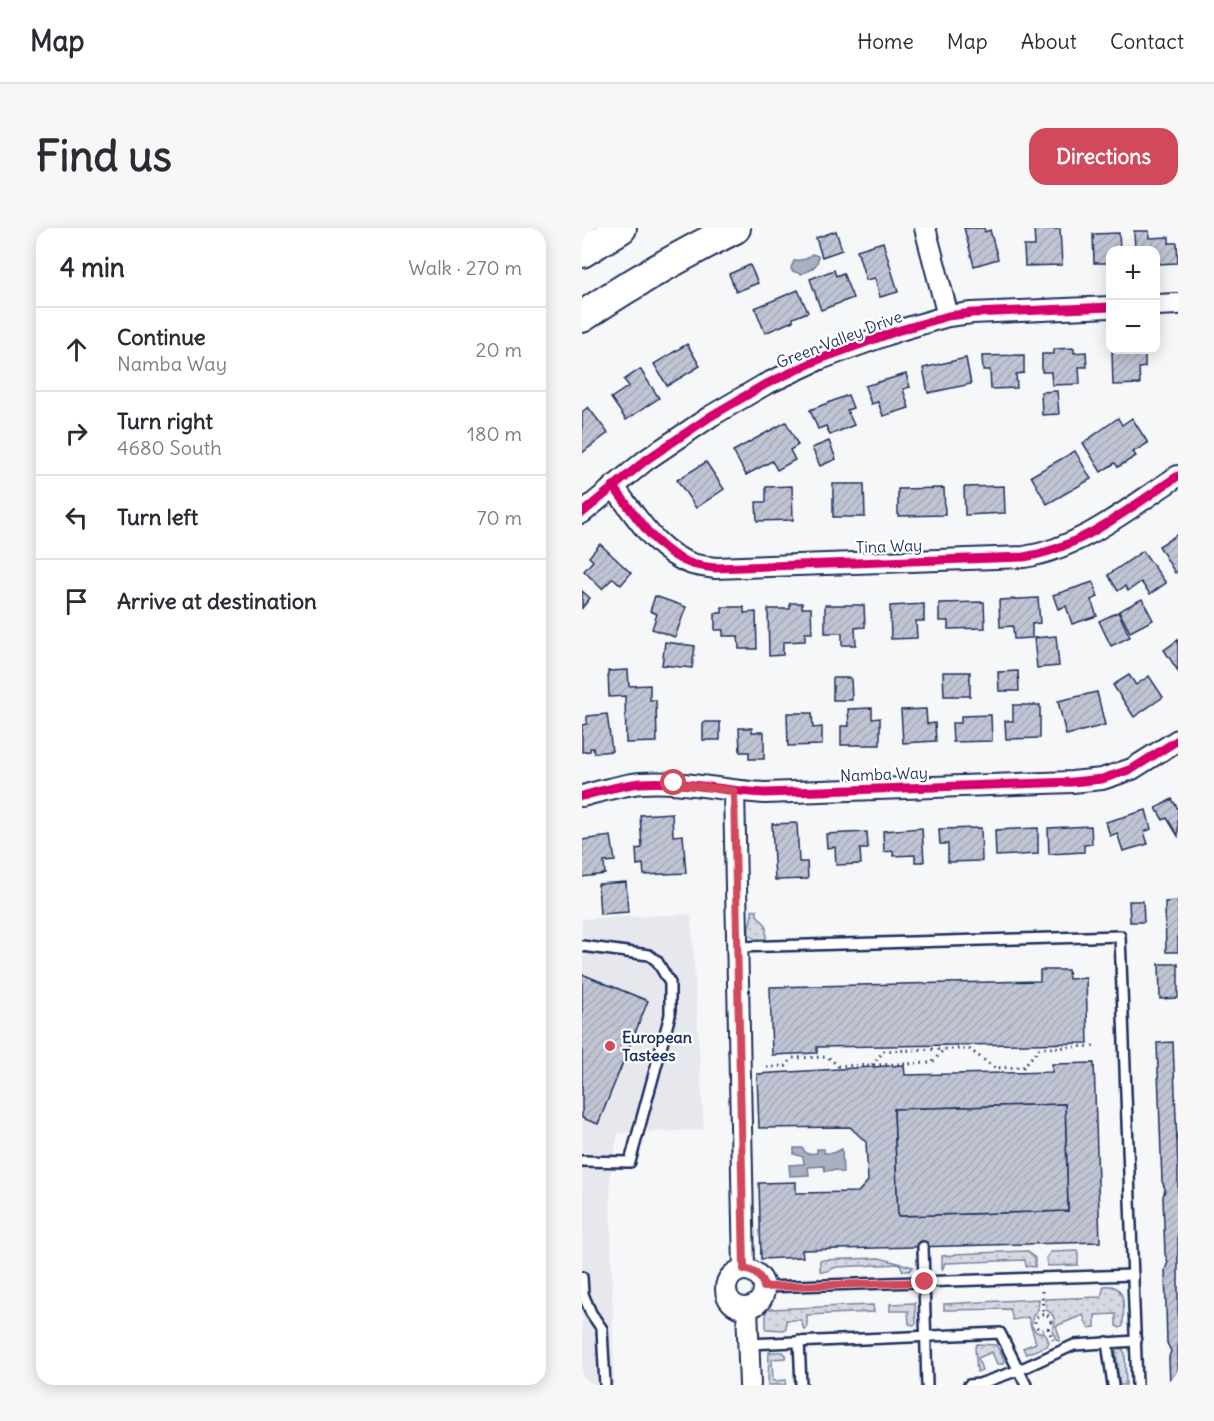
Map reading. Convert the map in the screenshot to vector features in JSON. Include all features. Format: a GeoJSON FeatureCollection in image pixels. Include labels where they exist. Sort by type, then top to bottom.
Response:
{"type":"FeatureCollection","features":[{"type":"Feature","properties":{"kind":"main road"},"geometry":{"type":"LineString","coordinates":[[582,252],[621,228]]}},
{"type":"Feature","properties":{"kind":"main road"},"geometry":{"type":"LineString","coordinates":[[687,252],[712,228]]}},
{"type":"Feature","properties":{"kind":"main road"},"geometry":{"type":"LineString","coordinates":[[582,317],[687,252],[735,228]]}},
{"type":"Feature","properties":{"kind":"street"},"geometry":{"type":"LineString","coordinates":[[925,228],[948,316]]}},
{"type":"Feature","properties":{"kind":"street"},"geometry":{"type":"LineString","coordinates":[[1160,305],[1178,304]]}},
{"type":"Feature","properties":{"kind":"street","name":"Green Valley Drive"},"geometry":{"type":"LineString","coordinates":[[582,513],[646,460],[711,416],[764,386],[820,359],[897,331],[948,316],[1106,307]]}},
{"type":"Feature","properties":{"kind":"street","name":"Tina Way"},"geometry":{"type":"LineString","coordinates":[[613,486],[653,537],[676,557],[694,565],[715,568],[1024,557],[1046,553],[1073,542],[1178,476]]}},
{"type":"Feature","properties":{"kind":"street","name":"Namba Way"},"geometry":{"type":"LineString","coordinates":[[582,796],[640,783],[674,783],[765,793],[1092,780],[1132,770],[1178,740]]}},
{"type":"Feature","properties":{"kind":"street"},"geometry":{"type":"LineString","coordinates":[[734,791],[744,1269]]}},
{"type":"Feature","properties":{"kind":"street"},"geometry":{"type":"LineString","coordinates":[[744,1269],[760,1276],[764,1287],[762,1299],[747,1308],[734,1304],[726,1293],[726,1287],[732,1275],[744,1269]]}},
{"type":"Feature","properties":{"kind":"street"},"geometry":{"type":"LineString","coordinates":[[747,1308],[750,1385]]}},
{"type":"Feature","properties":{"kind":"lane"},"geometry":{"type":"LineString","coordinates":[[736,947],[1120,936],[1137,1385]]}},
{"type":"Feature","properties":{"kind":"lane"},"geometry":{"type":"LineString","coordinates":[[582,946],[649,955],[657,961],[670,983],[670,1015],[630,1162],[582,1161]]}},
{"type":"Feature","properties":{"kind":"lane"},"geometry":{"type":"LineString","coordinates":[[923,1247],[927,1385]]}},
{"type":"Feature","properties":{"kind":"lane"},"geometry":{"type":"LineString","coordinates":[[764,1287],[1133,1275]]}},
{"type":"Feature","properties":{"kind":"lane"},"geometry":{"type":"LineString","coordinates":[[582,1277],[583,1294],[591,1313],[602,1329],[605,1385]]}},
{"type":"Feature","properties":{"kind":"lane"},"geometry":{"type":"LineString","coordinates":[[748,1344],[1000,1333],[1026,1385]]}},
{"type":"Feature","properties":{"kind":"lane"},"geometry":{"type":"LineString","coordinates":[[799,1341],[801,1385]]}},
{"type":"Feature","properties":{"kind":"lane"},"geometry":{"type":"LineString","coordinates":[[969,1385],[979,1384],[1019,1370],[1074,1345],[1136,1341]]}},
{"type":"Feature","properties":{"kind":"lane"},"geometry":{"type":"LineString","coordinates":[[1107,1342],[1113,1385]]}},
{"type":"Feature","properties":{"kind":"path"},"geometry":{"type":"LineString","coordinates":[[872,1065],[884,1051],[969,1049],[995,1068],[1023,1066],[1040,1048],[1097,1046]]}},
{"type":"Feature","properties":{"kind":"path"},"geometry":{"type":"LineString","coordinates":[[767,1067],[786,1066],[792,1058],[828,1057],[837,1066],[932,1063],[944,1049]]}},
{"type":"Feature","properties":{"kind":"path"},"geometry":{"type":"LineString","coordinates":[[1042,1289],[1043,1314]]}},
{"type":"Feature","properties":{"kind":"path"},"geometry":{"type":"LineString","coordinates":[[1043,1314],[1050,1317],[1048,1328],[1054,1342]]}},
{"type":"Feature","properties":{"kind":"path"},"geometry":{"type":"LineString","coordinates":[[1043,1314],[1039,1315],[1034,1323],[1040,1330],[1048,1328]]}},
{"type":"Feature","properties":{"kind":"shaded area"},"geometry":{"type":"Polygon","coordinates":[[[752,910],[757,910],[757,915],[766,925],[766,939],[755,939],[749,934],[752,910]]]}},
{"type":"Feature","properties":{"kind":"shaded area"},"geometry":{"type":"Polygon","coordinates":[[[691,914],[704,1130],[618,1133],[610,1176],[614,1385],[582,1385],[582,919],[691,914]]]}},
{"type":"Feature","properties":{"kind":"shaded area"},"geometry":{"type":"Polygon","coordinates":[[[1028,1251],[1035,1258],[1035,1267],[1026,1266],[1025,1260],[945,1263],[942,1270],[942,1256],[1028,1251]]]}},
{"type":"Feature","properties":{"kind":"shaded area"},"geometry":{"type":"Polygon","coordinates":[[[1078,1251],[1078,1265],[1048,1266],[1046,1258],[1051,1252],[1078,1251]]]}},
{"type":"Feature","properties":{"kind":"shaded area"},"geometry":{"type":"Polygon","coordinates":[[[879,1258],[913,1267],[909,1271],[903,1271],[900,1264],[836,1267],[824,1272],[820,1271],[820,1260],[879,1258]]]}},
{"type":"Feature","properties":{"kind":"shaded area"},"geometry":{"type":"Polygon","coordinates":[[[1104,1286],[1112,1286],[1121,1293],[1124,1305],[1123,1326],[1120,1328],[1116,1326],[1116,1314],[1095,1315],[1095,1327],[1088,1328],[1083,1315],[1056,1326],[1060,1338],[1059,1341],[1056,1339],[1052,1330],[1054,1318],[1046,1310],[1045,1299],[1101,1297],[1104,1286]]]}},
{"type":"Feature","properties":{"kind":"shaded area"},"geometry":{"type":"Polygon","coordinates":[[[1039,1299],[1038,1310],[1033,1315],[1031,1325],[1036,1332],[1045,1333],[1049,1342],[1047,1346],[1026,1354],[1023,1348],[1036,1343],[1028,1317],[1013,1320],[1010,1309],[944,1310],[944,1304],[1039,1299]]]}},
{"type":"Feature","properties":{"kind":"shaded area"},"geometry":{"type":"Polygon","coordinates":[[[915,1303],[916,1324],[914,1325],[909,1324],[908,1311],[890,1311],[890,1304],[915,1303]]]}},
{"type":"Feature","properties":{"kind":"shaded area"},"geometry":{"type":"Polygon","coordinates":[[[873,1305],[874,1312],[807,1315],[807,1327],[804,1330],[801,1320],[786,1320],[784,1330],[766,1329],[766,1311],[769,1309],[873,1305]]]}},
{"type":"Feature","properties":{"kind":"shaded area"},"geometry":{"type":"Polygon","coordinates":[[[977,1344],[996,1345],[1004,1359],[1003,1364],[997,1364],[992,1352],[978,1358],[982,1370],[977,1372],[975,1348],[977,1344]]]}},
{"type":"Feature","properties":{"kind":"shaded area"},"geometry":{"type":"Polygon","coordinates":[[[1119,1348],[1125,1353],[1126,1385],[1119,1385],[1116,1350],[1119,1348]]]}},
{"type":"Feature","properties":{"kind":"shaded area"},"geometry":{"type":"Polygon","coordinates":[[[769,1352],[783,1352],[786,1355],[785,1358],[772,1359],[773,1381],[786,1380],[785,1385],[768,1385],[769,1352]]]}},
{"type":"Feature","properties":{"kind":"water"},"geometry":{"type":"Polygon","coordinates":[[[812,254],[818,256],[813,268],[801,274],[792,271],[794,261],[806,259],[812,254]]]}},
{"type":"Feature","properties":{"kind":"water"},"geometry":{"type":"Polygon","coordinates":[[[794,1148],[802,1148],[807,1154],[817,1153],[817,1149],[824,1149],[824,1153],[833,1153],[842,1149],[843,1173],[835,1170],[825,1171],[824,1166],[808,1167],[809,1175],[790,1176],[789,1165],[804,1164],[803,1157],[794,1154],[794,1148]]]}},
{"type":"Feature","properties":{"kind":"building"},"geometry":{"type":"Polygon","coordinates":[[[964,228],[984,228],[985,232],[990,230],[998,259],[974,266],[964,228]]]}},
{"type":"Feature","properties":{"kind":"building"},"geometry":{"type":"Polygon","coordinates":[[[1034,229],[1060,229],[1062,265],[1025,266],[1024,246],[1035,246],[1034,229]]]}},
{"type":"Feature","properties":{"kind":"building"},"geometry":{"type":"Polygon","coordinates":[[[836,231],[842,250],[822,257],[816,238],[836,231]]]}},
{"type":"Feature","properties":{"kind":"building"},"geometry":{"type":"Polygon","coordinates":[[[1134,231],[1149,231],[1149,238],[1169,237],[1169,243],[1177,243],[1178,263],[1160,264],[1160,246],[1135,246],[1134,231]]]}},
{"type":"Feature","properties":{"kind":"building"},"geometry":{"type":"Polygon","coordinates":[[[1119,233],[1120,246],[1106,246],[1106,263],[1094,263],[1093,234],[1119,233]]]}},
{"type":"Feature","properties":{"kind":"building"},"geometry":{"type":"Polygon","coordinates":[[[883,242],[898,292],[880,297],[875,278],[866,280],[857,250],[883,242]]]}},
{"type":"Feature","properties":{"kind":"building"},"geometry":{"type":"Polygon","coordinates":[[[750,265],[758,283],[736,292],[729,274],[750,265]]]}},
{"type":"Feature","properties":{"kind":"building"},"geometry":{"type":"Polygon","coordinates":[[[834,270],[836,276],[843,273],[853,298],[821,310],[810,279],[834,270]]]}},
{"type":"Feature","properties":{"kind":"building"},"geometry":{"type":"Polygon","coordinates":[[[798,290],[808,312],[765,333],[755,308],[798,290]]]}},
{"type":"Feature","properties":{"kind":"building"},"geometry":{"type":"Polygon","coordinates":[[[687,344],[700,366],[667,386],[654,364],[687,344]]]}},
{"type":"Feature","properties":{"kind":"building"},"geometry":{"type":"Polygon","coordinates":[[[1074,348],[1074,353],[1086,352],[1087,367],[1079,367],[1080,384],[1052,385],[1051,372],[1042,372],[1042,354],[1054,354],[1054,349],[1074,348]]]}},
{"type":"Feature","properties":{"kind":"building"},"geometry":{"type":"Polygon","coordinates":[[[1112,354],[1145,354],[1145,367],[1139,368],[1140,384],[1113,385],[1112,354]]]}},
{"type":"Feature","properties":{"kind":"building"},"geometry":{"type":"Polygon","coordinates":[[[1024,355],[1024,373],[1016,374],[1017,388],[991,389],[990,370],[983,370],[982,356],[1024,355]]]}},
{"type":"Feature","properties":{"kind":"building"},"geometry":{"type":"Polygon","coordinates":[[[966,358],[971,384],[928,393],[923,368],[966,358]]]}},
{"type":"Feature","properties":{"kind":"building"},"geometry":{"type":"Polygon","coordinates":[[[640,369],[659,398],[626,420],[611,398],[629,386],[624,380],[640,369]]]}},
{"type":"Feature","properties":{"kind":"building"},"geometry":{"type":"Polygon","coordinates":[[[906,374],[910,387],[903,389],[909,408],[883,416],[878,402],[871,404],[865,386],[906,374]]]}},
{"type":"Feature","properties":{"kind":"building"},"geometry":{"type":"Polygon","coordinates":[[[1057,391],[1059,414],[1042,415],[1041,392],[1057,391]]]}},
{"type":"Feature","properties":{"kind":"building"},"geometry":{"type":"Polygon","coordinates":[[[848,395],[853,408],[847,410],[854,425],[830,435],[826,426],[818,429],[810,410],[848,395]]]}},
{"type":"Feature","properties":{"kind":"building"},"geometry":{"type":"Polygon","coordinates":[[[588,407],[608,433],[582,453],[582,412],[588,407]]]}},
{"type":"Feature","properties":{"kind":"building"},"geometry":{"type":"Polygon","coordinates":[[[1118,418],[1122,425],[1132,418],[1148,443],[1133,452],[1136,456],[1118,467],[1115,463],[1101,472],[1083,443],[1118,418]]]}},
{"type":"Feature","properties":{"kind":"building"},"geometry":{"type":"Polygon","coordinates":[[[786,422],[798,445],[790,450],[795,460],[777,470],[772,461],[746,475],[733,451],[786,422]]]}},
{"type":"Feature","properties":{"kind":"building"},"geometry":{"type":"Polygon","coordinates":[[[829,441],[836,459],[820,466],[812,448],[829,441]]]}},
{"type":"Feature","properties":{"kind":"building"},"geometry":{"type":"Polygon","coordinates":[[[1075,451],[1091,479],[1047,504],[1031,476],[1075,451]]]}},
{"type":"Feature","properties":{"kind":"building"},"geometry":{"type":"Polygon","coordinates":[[[706,462],[724,489],[696,508],[677,480],[706,462]]]}},
{"type":"Feature","properties":{"kind":"building"},"geometry":{"type":"Polygon","coordinates":[[[833,484],[864,484],[865,517],[833,517],[833,484]]]}},
{"type":"Feature","properties":{"kind":"building"},"geometry":{"type":"Polygon","coordinates":[[[792,486],[793,520],[757,521],[756,502],[766,502],[766,487],[792,486]]]}},
{"type":"Feature","properties":{"kind":"building"},"geometry":{"type":"Polygon","coordinates":[[[1004,486],[1005,513],[965,515],[964,487],[1004,486]]]}},
{"type":"Feature","properties":{"kind":"building"},"geometry":{"type":"Polygon","coordinates":[[[944,488],[945,515],[898,516],[898,489],[944,488]]]}},
{"type":"Feature","properties":{"kind":"building"},"geometry":{"type":"Polygon","coordinates":[[[1178,534],[1178,571],[1175,573],[1159,546],[1178,534]]]}},
{"type":"Feature","properties":{"kind":"building"},"geometry":{"type":"Polygon","coordinates":[[[600,544],[631,573],[621,585],[613,578],[602,589],[584,571],[593,561],[589,557],[600,544]]]}},
{"type":"Feature","properties":{"kind":"building"},"geometry":{"type":"Polygon","coordinates":[[[1143,551],[1166,583],[1150,594],[1141,582],[1128,591],[1125,586],[1118,591],[1108,575],[1143,551]]]}},
{"type":"Feature","properties":{"kind":"building"},"geometry":{"type":"Polygon","coordinates":[[[1093,582],[1098,597],[1091,600],[1097,616],[1072,624],[1066,606],[1058,609],[1053,595],[1093,582]]]}},
{"type":"Feature","properties":{"kind":"building"},"geometry":{"type":"Polygon","coordinates":[[[582,591],[590,598],[582,608],[582,591]]]}},
{"type":"Feature","properties":{"kind":"building"},"geometry":{"type":"Polygon","coordinates":[[[655,596],[686,607],[675,637],[652,629],[657,614],[650,611],[655,596]]]}},
{"type":"Feature","properties":{"kind":"building"},"geometry":{"type":"Polygon","coordinates":[[[1038,598],[1040,623],[1032,624],[1032,638],[1014,639],[1013,626],[1000,627],[999,600],[1038,598]]]}},
{"type":"Feature","properties":{"kind":"building"},"geometry":{"type":"Polygon","coordinates":[[[1142,599],[1153,620],[1130,632],[1119,611],[1142,599]]]}},
{"type":"Feature","properties":{"kind":"building"},"geometry":{"type":"Polygon","coordinates":[[[984,602],[985,628],[948,629],[948,621],[939,621],[939,603],[984,602]]]}},
{"type":"Feature","properties":{"kind":"building"},"geometry":{"type":"Polygon","coordinates":[[[790,603],[802,603],[802,608],[811,608],[812,633],[805,633],[805,641],[783,642],[783,655],[769,656],[768,609],[790,609],[790,603]]]}},
{"type":"Feature","properties":{"kind":"building"},"geometry":{"type":"Polygon","coordinates":[[[924,604],[924,621],[916,621],[917,638],[891,639],[890,606],[924,604]]]}},
{"type":"Feature","properties":{"kind":"building"},"geometry":{"type":"Polygon","coordinates":[[[825,605],[864,605],[865,627],[855,628],[856,645],[842,645],[842,633],[825,633],[825,605]]]}},
{"type":"Feature","properties":{"kind":"building"},"geometry":{"type":"Polygon","coordinates":[[[722,607],[744,607],[744,613],[756,612],[757,649],[739,649],[738,636],[723,636],[723,630],[715,630],[715,613],[722,613],[722,607]]]}},
{"type":"Feature","properties":{"kind":"building"},"geometry":{"type":"Polygon","coordinates":[[[1118,612],[1130,637],[1111,646],[1099,621],[1118,612]]]}},
{"type":"Feature","properties":{"kind":"building"},"geometry":{"type":"Polygon","coordinates":[[[1056,636],[1059,666],[1037,668],[1034,638],[1056,636]]]}},
{"type":"Feature","properties":{"kind":"building"},"geometry":{"type":"Polygon","coordinates":[[[1178,640],[1178,671],[1164,650],[1178,640]]]}},
{"type":"Feature","properties":{"kind":"building"},"geometry":{"type":"Polygon","coordinates":[[[665,642],[695,646],[692,668],[662,665],[665,642]]]}},
{"type":"Feature","properties":{"kind":"building"},"geometry":{"type":"Polygon","coordinates":[[[628,670],[629,686],[650,685],[650,700],[656,700],[657,742],[626,743],[625,696],[609,697],[608,671],[628,670]]]}},
{"type":"Feature","properties":{"kind":"building"},"geometry":{"type":"Polygon","coordinates":[[[1018,671],[1019,691],[999,691],[998,672],[1018,671]]]}},
{"type":"Feature","properties":{"kind":"building"},"geometry":{"type":"Polygon","coordinates":[[[943,672],[970,672],[970,696],[944,696],[943,672]]]}},
{"type":"Feature","properties":{"kind":"building"},"geometry":{"type":"Polygon","coordinates":[[[1129,675],[1136,685],[1149,676],[1163,697],[1134,717],[1113,685],[1129,675]]]}},
{"type":"Feature","properties":{"kind":"building"},"geometry":{"type":"Polygon","coordinates":[[[833,678],[851,678],[852,700],[833,700],[833,678]]]}},
{"type":"Feature","properties":{"kind":"building"},"geometry":{"type":"Polygon","coordinates":[[[1097,692],[1105,725],[1066,735],[1058,701],[1097,692]]]}},
{"type":"Feature","properties":{"kind":"building"},"geometry":{"type":"Polygon","coordinates":[[[1013,705],[1040,705],[1040,738],[1006,739],[1005,721],[1013,721],[1013,705]]]}},
{"type":"Feature","properties":{"kind":"building"},"geometry":{"type":"Polygon","coordinates":[[[872,708],[872,719],[880,718],[880,745],[841,745],[841,726],[849,726],[848,709],[872,708]]]}},
{"type":"Feature","properties":{"kind":"building"},"geometry":{"type":"Polygon","coordinates":[[[926,709],[927,724],[935,723],[936,741],[903,743],[901,710],[926,709]]]}},
{"type":"Feature","properties":{"kind":"building"},"geometry":{"type":"Polygon","coordinates":[[[787,713],[812,713],[813,728],[822,727],[822,745],[788,746],[787,713]]]}},
{"type":"Feature","properties":{"kind":"building"},"geometry":{"type":"Polygon","coordinates":[[[607,714],[612,751],[594,753],[593,748],[590,748],[590,751],[582,752],[582,725],[587,724],[587,716],[607,714]]]}},
{"type":"Feature","properties":{"kind":"building"},"geometry":{"type":"Polygon","coordinates":[[[991,715],[992,741],[953,742],[952,723],[961,723],[961,716],[991,715]]]}},
{"type":"Feature","properties":{"kind":"building"},"geometry":{"type":"Polygon","coordinates":[[[703,722],[720,722],[720,740],[703,740],[703,722]]]}},
{"type":"Feature","properties":{"kind":"building"},"geometry":{"type":"Polygon","coordinates":[[[739,728],[752,728],[752,732],[764,732],[764,759],[749,759],[749,752],[740,752],[739,728]]]}},
{"type":"Feature","properties":{"kind":"building"},"geometry":{"type":"Polygon","coordinates":[[[1172,799],[1178,809],[1178,836],[1167,818],[1163,820],[1156,808],[1172,799]]]}},
{"type":"Feature","properties":{"kind":"building"},"geometry":{"type":"Polygon","coordinates":[[[1146,810],[1151,829],[1144,832],[1148,844],[1123,851],[1117,833],[1110,836],[1106,822],[1146,810]]]}},
{"type":"Feature","properties":{"kind":"building"},"geometry":{"type":"Polygon","coordinates":[[[672,813],[673,836],[683,835],[686,873],[644,875],[643,864],[637,865],[636,849],[642,848],[640,815],[672,813]]]}},
{"type":"Feature","properties":{"kind":"building"},"geometry":{"type":"Polygon","coordinates":[[[797,823],[799,862],[807,862],[808,879],[775,880],[772,824],[797,823]]]}},
{"type":"Feature","properties":{"kind":"building"},"geometry":{"type":"Polygon","coordinates":[[[1091,826],[1092,844],[1084,845],[1084,852],[1049,854],[1048,828],[1091,826]]]}},
{"type":"Feature","properties":{"kind":"building"},"geometry":{"type":"Polygon","coordinates":[[[922,828],[924,862],[915,862],[915,855],[893,856],[893,851],[884,852],[883,831],[922,828]]]}},
{"type":"Feature","properties":{"kind":"building"},"geometry":{"type":"Polygon","coordinates":[[[981,828],[982,861],[948,862],[948,844],[940,844],[939,829],[981,828]]]}},
{"type":"Feature","properties":{"kind":"building"},"geometry":{"type":"Polygon","coordinates":[[[1038,828],[1038,854],[996,856],[995,830],[1038,828]]]}},
{"type":"Feature","properties":{"kind":"building"},"geometry":{"type":"Polygon","coordinates":[[[867,832],[868,849],[860,849],[861,864],[836,865],[835,847],[827,848],[826,834],[867,832]]]}},
{"type":"Feature","properties":{"kind":"building"},"geometry":{"type":"Polygon","coordinates":[[[611,836],[615,861],[604,862],[605,874],[582,877],[582,840],[611,836]]]}},
{"type":"Feature","properties":{"kind":"building"},"geometry":{"type":"Polygon","coordinates":[[[626,882],[628,912],[600,914],[598,884],[626,882]]]}},
{"type":"Feature","properties":{"kind":"building"},"geometry":{"type":"Polygon","coordinates":[[[1129,901],[1143,901],[1144,922],[1130,922],[1129,901]]]}},
{"type":"Feature","properties":{"kind":"building"},"geometry":{"type":"Polygon","coordinates":[[[1178,901],[1178,952],[1166,952],[1165,902],[1178,901]]]}},
{"type":"Feature","properties":{"kind":"building"},"geometry":{"type":"Polygon","coordinates":[[[1159,964],[1178,964],[1178,998],[1160,999],[1159,964]]]}},
{"type":"Feature","properties":{"kind":"building"},"geometry":{"type":"Polygon","coordinates":[[[1040,970],[1068,970],[1069,979],[1086,978],[1088,1043],[817,1047],[817,1053],[772,1055],[770,987],[1040,981],[1040,970]]]}},
{"type":"Feature","properties":{"kind":"building"},"geometry":{"type":"Polygon","coordinates":[[[582,974],[648,1001],[598,1124],[582,1118],[582,974]]]}},
{"type":"Feature","properties":{"kind":"building"},"geometry":{"type":"Polygon","coordinates":[[[1173,1042],[1178,1168],[1178,1385],[1170,1385],[1169,1357],[1171,1351],[1167,1343],[1165,1270],[1168,1262],[1165,1254],[1163,1197],[1165,1189],[1162,1181],[1157,1043],[1173,1042]]]}},
{"type":"Feature","properties":{"kind":"building"},"geometry":{"type":"Polygon","coordinates":[[[1094,1063],[1100,1242],[802,1250],[803,1257],[761,1259],[759,1183],[796,1182],[796,1193],[858,1192],[868,1181],[866,1142],[850,1127],[759,1128],[757,1074],[904,1065],[905,1075],[1052,1072],[1052,1064],[1094,1063]],[[1065,1104],[894,1109],[898,1216],[1068,1211],[1065,1104]]]}},
{"type":"Feature","properties":{"kind":"building"},"geometry":{"type":"Polygon","coordinates":[[[1065,1104],[1068,1211],[898,1216],[894,1109],[1065,1104]]]}},
{"type":"Feature","properties":{"kind":"cycle path"},"geometry":{"type":"LineString","coordinates":[[582,513],[646,460],[711,416],[764,385],[820,359],[897,331],[948,316],[1106,307]]}},
{"type":"Feature","properties":{"kind":"cycle path"},"geometry":{"type":"LineString","coordinates":[[613,486],[647,531],[668,551],[692,564],[715,568],[1024,557],[1066,545],[1086,536],[1178,476]]}},
{"type":"Feature","properties":{"kind":"cycle path"},"geometry":{"type":"LineString","coordinates":[[582,796],[626,785],[656,782],[765,793],[1072,782],[1102,779],[1132,769],[1178,740]]}},
{"type":"Feature","properties":{"kind":"place","name":"European Tastees"},"geometry":{"type":"Point","coordinates":[610,1046]}},
{"type":"Feature","properties":{"kind":"route"},"geometry":{"type":"LineString","coordinates":[[674,783],[734,791],[744,1269],[760,1276],[764,1287],[925,1282]]}}]}
